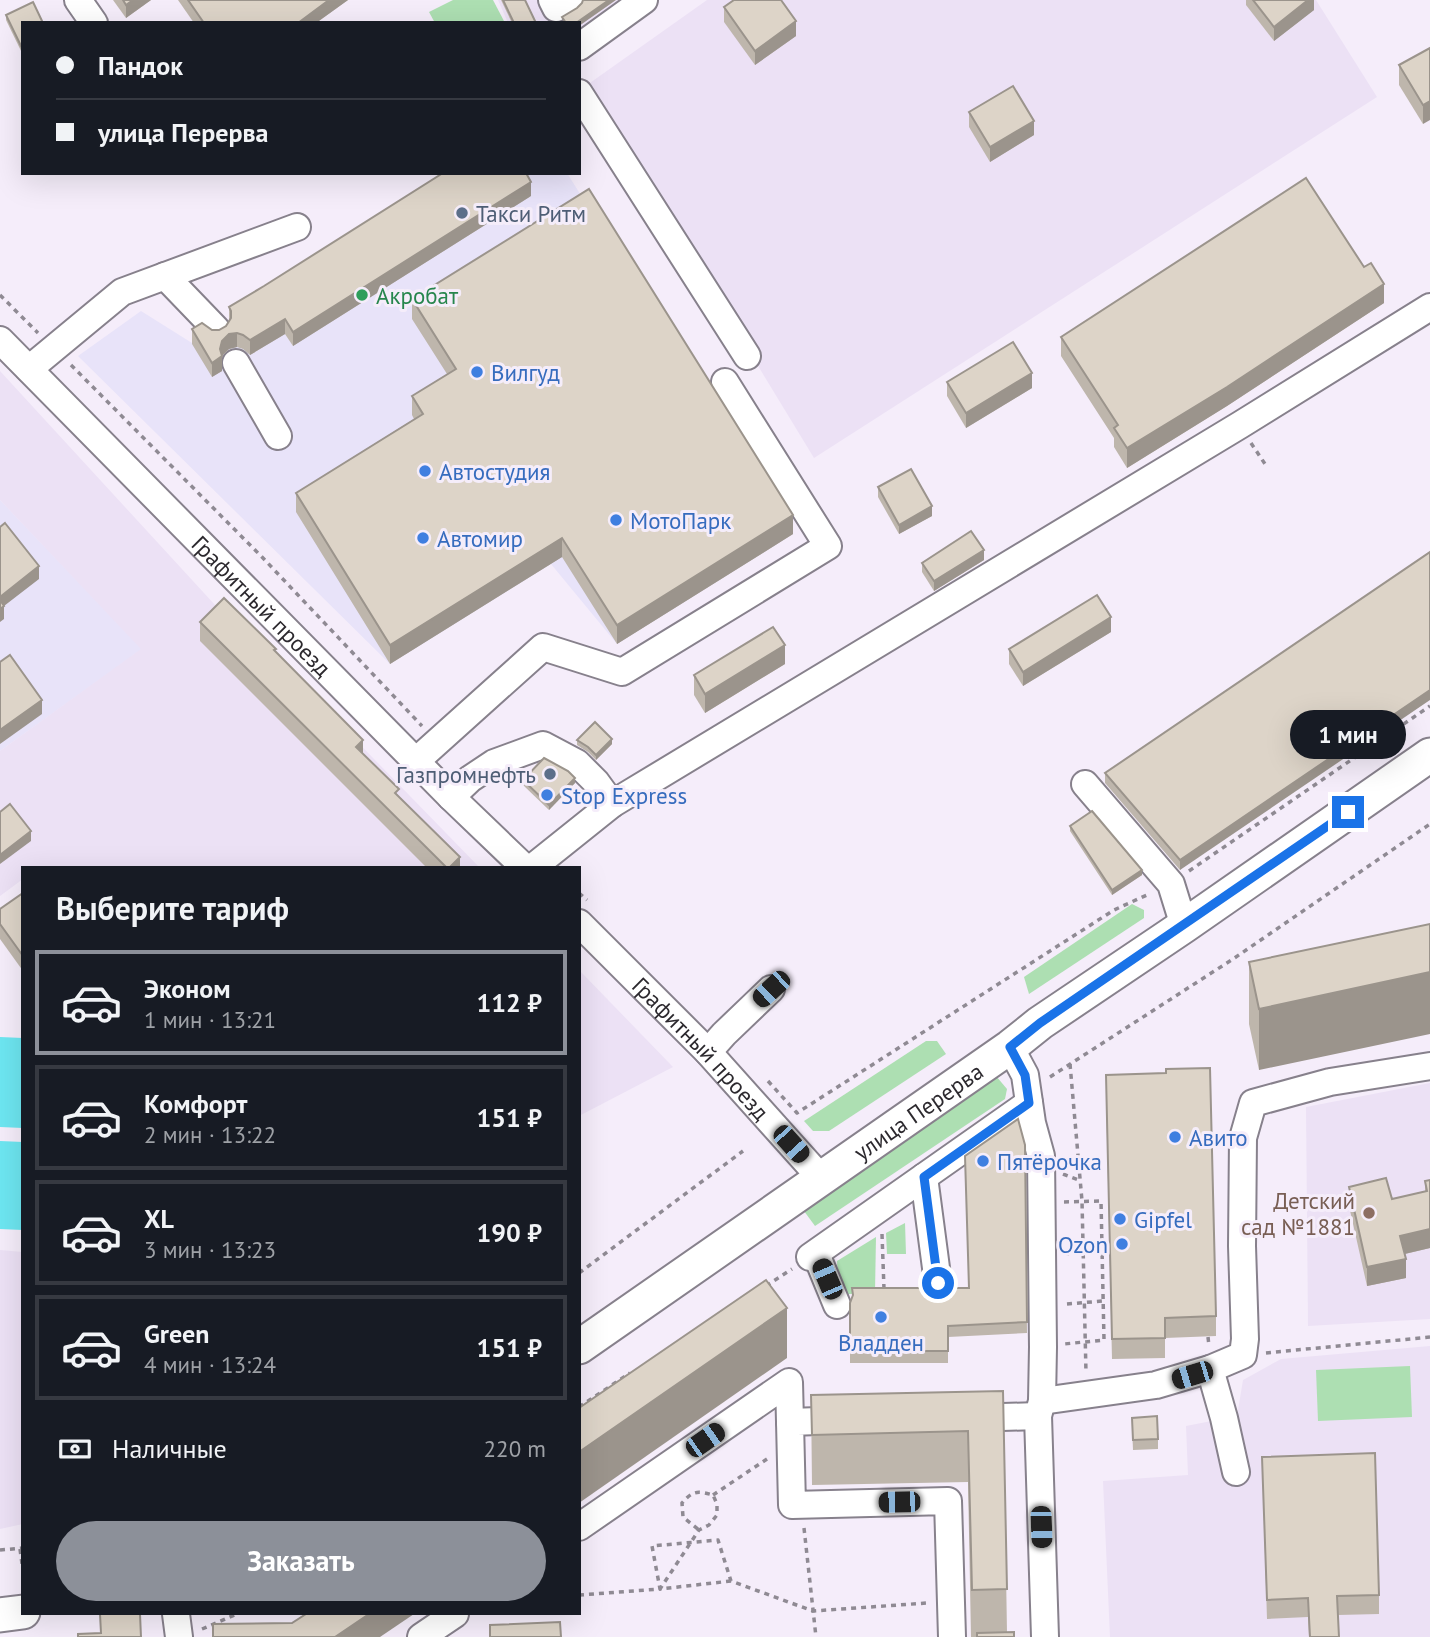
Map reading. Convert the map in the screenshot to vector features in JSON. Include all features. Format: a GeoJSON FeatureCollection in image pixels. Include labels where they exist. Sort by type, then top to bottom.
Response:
{"type":"FeatureCollection","features":[{"type":"Feature","properties":{"kind":"main road","name":"улица Перерва"},"geometry":{"type":"LineString","coordinates":[[581,1346],[1010,1047],[1040,1023],[1430,755]]}},
{"type":"Feature","properties":{"kind":"main road"},"geometry":{"type":"LineString","coordinates":[[0,1615],[21,1612]]}},
{"type":"Feature","properties":{"kind":"street"},"geometry":{"type":"LineString","coordinates":[[78,0],[93,21]]}},
{"type":"Feature","properties":{"kind":"street"},"geometry":{"type":"LineString","coordinates":[[552,0],[556,8],[569,0]]}},
{"type":"Feature","properties":{"kind":"street"},"geometry":{"type":"LineString","coordinates":[[581,46],[644,0]]}},
{"type":"Feature","properties":{"kind":"street"},"geometry":{"type":"LineString","coordinates":[[581,96],[747,356]]}},
{"type":"Feature","properties":{"kind":"street"},"geometry":{"type":"LineString","coordinates":[[29,369],[122,292],[296,227]]}},
{"type":"Feature","properties":{"kind":"street"},"geometry":{"type":"LineString","coordinates":[[165,275],[216,329]]}},
{"type":"Feature","properties":{"kind":"street"},"geometry":{"type":"LineString","coordinates":[[534,866],[612,804],[1240,425],[1430,307]]}},
{"type":"Feature","properties":{"kind":"street","name":"Графитный проезд"},"geometry":{"type":"LineString","coordinates":[[0,340],[415,762],[523,866]]}},
{"type":"Feature","properties":{"kind":"street"},"geometry":{"type":"LineString","coordinates":[[236,363],[278,436]]}},
{"type":"Feature","properties":{"kind":"street"},"geometry":{"type":"LineString","coordinates":[[415,762],[543,647],[622,672],[828,546],[724,382]]}},
{"type":"Feature","properties":{"kind":"street"},"geometry":{"type":"LineString","coordinates":[[451,797],[470,779],[494,763],[543,745],[577,763],[596,782],[612,804]]}},
{"type":"Feature","properties":{"kind":"street"},"geometry":{"type":"LineString","coordinates":[[1085,784],[1171,884],[1184,926]]}},
{"type":"Feature","properties":{"kind":"street","name":"Графитный проезд"},"geometry":{"type":"LineString","coordinates":[[581,925],[708,1052],[821,1178]]}},
{"type":"Feature","properties":{"kind":"street"},"geometry":{"type":"LineString","coordinates":[[708,1052],[723,1034],[771,989]]}},
{"type":"Feature","properties":{"kind":"street"},"geometry":{"type":"LineString","coordinates":[[1010,1047],[1025,1075],[1041,1156],[1043,1347],[1040,1408],[1045,1637]]}},
{"type":"Feature","properties":{"kind":"street"},"geometry":{"type":"LineString","coordinates":[[942,1418],[1040,1408],[1086,1395],[1156,1385],[1210,1369],[1243,1355],[1243,1138],[1253,1103],[1330,1082],[1430,1066]]}},
{"type":"Feature","properties":{"kind":"street"},"geometry":{"type":"LineString","coordinates":[[837,1305],[813,1255],[1029,1103]]}},
{"type":"Feature","properties":{"kind":"street"},"geometry":{"type":"LineString","coordinates":[[924,1177],[938,1283]]}},
{"type":"Feature","properties":{"kind":"street"},"geometry":{"type":"LineString","coordinates":[[1210,1369],[1236,1472]]}},
{"type":"Feature","properties":{"kind":"street"},"geometry":{"type":"LineString","coordinates":[[581,1526],[789,1382],[792,1505],[948,1501],[952,1637]]}},
{"type":"Feature","properties":{"kind":"street"},"geometry":{"type":"LineString","coordinates":[[790,1432],[873,1420]]}},
{"type":"Feature","properties":{"kind":"street"},"geometry":{"type":"LineString","coordinates":[[428,1635],[454,1615]]}},
{"type":"Feature","properties":{"kind":"path"},"geometry":{"type":"LineString","coordinates":[[0,295],[262,557],[436,742]]}},
{"type":"Feature","properties":{"kind":"path"},"geometry":{"type":"LineString","coordinates":[[797,1113],[1114,910],[1171,884],[1430,706]]}},
{"type":"Feature","properties":{"kind":"path"},"geometry":{"type":"LineString","coordinates":[[1086,1395],[1082,1201],[1070,1064],[1233,959],[1430,824]]}},
{"type":"Feature","properties":{"kind":"path"},"geometry":{"type":"LineString","coordinates":[[581,1272],[743,1151]]}},
{"type":"Feature","properties":{"kind":"path"},"geometry":{"type":"LineString","coordinates":[[1041,1202],[1101,1201],[1104,1340],[1043,1347]]}},
{"type":"Feature","properties":{"kind":"path"},"geometry":{"type":"LineString","coordinates":[[881,1207],[884,1299]]}},
{"type":"Feature","properties":{"kind":"path"},"geometry":{"type":"LineString","coordinates":[[1061,1254],[1083,1253]]}},
{"type":"Feature","properties":{"kind":"path"},"geometry":{"type":"LineString","coordinates":[[764,1287],[813,1255]]}},
{"type":"Feature","properties":{"kind":"path"},"geometry":{"type":"LineString","coordinates":[[1042,1307],[1103,1301]]}},
{"type":"Feature","properties":{"kind":"path"},"geometry":{"type":"LineString","coordinates":[[1243,1355],[1430,1337]]}},
{"type":"Feature","properties":{"kind":"path"},"geometry":{"type":"LineString","coordinates":[[581,1405],[635,1370]]}},
{"type":"Feature","properties":{"kind":"path"},"geometry":{"type":"LineString","coordinates":[[713,1495],[790,1432]]}},
{"type":"Feature","properties":{"kind":"path"},"geometry":{"type":"LineString","coordinates":[[699,1530],[683,1517],[682,1503],[689,1495],[699,1491],[713,1495]]}},
{"type":"Feature","properties":{"kind":"path"},"geometry":{"type":"LineString","coordinates":[[660,1589],[699,1530],[709,1525],[717,1515],[717,1504],[713,1495]]}},
{"type":"Feature","properties":{"kind":"path"},"geometry":{"type":"LineString","coordinates":[[802,1505],[816,1637]]}},
{"type":"Feature","properties":{"kind":"path"},"geometry":{"type":"LineString","coordinates":[[660,1589],[652,1546],[718,1540],[731,1581]]}},
{"type":"Feature","properties":{"kind":"path"},"geometry":{"type":"LineString","coordinates":[[0,1550],[21,1548]]}},
{"type":"Feature","properties":{"kind":"path"},"geometry":{"type":"LineString","coordinates":[[581,1595],[731,1581],[813,1611],[951,1601]]}},
{"type":"Feature","properties":{"kind":"path"},"geometry":{"type":"LineString","coordinates":[[183,1628],[233,1615]]}},
{"type":"Feature","properties":{"kind":"shaded area"},"geometry":{"type":"Polygon","coordinates":[[[498,0],[620,0],[581,27],[581,21],[507,21],[498,0]]]}},
{"type":"Feature","properties":{"kind":"shaded area"},"geometry":{"type":"Polygon","coordinates":[[[707,0],[1316,0],[1377,97],[814,458],[587,85],[707,0]]]}},
{"type":"Feature","properties":{"kind":"shaded area"},"geometry":{"type":"Polygon","coordinates":[[[463,175],[568,175],[793,534],[617,644],[551,564],[390,664],[78,356],[141,311],[192,343],[256,306],[463,175]]]}},
{"type":"Feature","properties":{"kind":"shaded area"},"geometry":{"type":"Polygon","coordinates":[[[0,371],[238,630],[339,723],[478,866],[21,866],[21,880],[0,896],[0,751],[141,649],[0,500],[0,371]]]}},
{"type":"Feature","properties":{"kind":"shaded area"},"geometry":{"type":"Polygon","coordinates":[[[0,500],[142,649],[0,751],[0,500]]]}},
{"type":"Feature","properties":{"kind":"shaded area"},"geometry":{"type":"Polygon","coordinates":[[[581,972],[673,1067],[581,1115],[581,972]]]}},
{"type":"Feature","properties":{"kind":"shaded area","name":"Детский сад №1881"},"geometry":{"type":"Polygon","coordinates":[[[1430,1083],[1430,1319],[1308,1326],[1306,1107],[1430,1083]]]}},
{"type":"Feature","properties":{"kind":"shaded area"},"geometry":{"type":"Polygon","coordinates":[[[0,1250],[21,1252],[21,1524],[0,1529],[0,1250]]]}},
{"type":"Feature","properties":{"kind":"shaded area"},"geometry":{"type":"Polygon","coordinates":[[[1430,1346],[1430,1637],[1110,1637],[1103,1481],[1188,1475],[1186,1426],[1237,1416],[1243,1380],[1281,1359],[1430,1346]]]}},
{"type":"Feature","properties":{"kind":"green space"},"geometry":{"type":"Polygon","coordinates":[[[453,0],[493,0],[504,21],[434,21],[429,12],[453,0]]]}},
{"type":"Feature","properties":{"kind":"green space"},"geometry":{"type":"Polygon","coordinates":[[[1132,904],[1144,910],[1144,918],[1029,994],[1024,977],[1132,904]]]}},
{"type":"Feature","properties":{"kind":"green space"},"geometry":{"type":"Polygon","coordinates":[[[926,1041],[937,1041],[946,1054],[829,1131],[813,1131],[804,1121],[926,1041]]]}},
{"type":"Feature","properties":{"kind":"green space"},"geometry":{"type":"Polygon","coordinates":[[[996,1076],[1007,1089],[1005,1099],[815,1226],[804,1211],[996,1076]]]}},
{"type":"Feature","properties":{"kind":"green space"},"geometry":{"type":"Polygon","coordinates":[[[905,1223],[906,1254],[887,1254],[886,1233],[905,1223]]]}},
{"type":"Feature","properties":{"kind":"green space"},"geometry":{"type":"Polygon","coordinates":[[[876,1237],[875,1292],[839,1295],[837,1261],[876,1237]]]}},
{"type":"Feature","properties":{"kind":"green space"},"geometry":{"type":"Polygon","coordinates":[[[1410,1366],[1412,1417],[1318,1421],[1316,1370],[1410,1366]]]}},
{"type":"Feature","properties":{"kind":"water"},"geometry":{"type":"Polygon","coordinates":[[[0,1037],[21,1038],[21,1128],[0,1127],[0,1037]]]}},
{"type":"Feature","properties":{"kind":"water"},"geometry":{"type":"Polygon","coordinates":[[[0,1141],[21,1142],[21,1230],[0,1229],[0,1141]]]}},
{"type":"Feature","properties":{"kind":"building"},"geometry":{"type":"Polygon","coordinates":[[[188,0],[329,0],[301,21],[203,21],[188,0]]]}},
{"type":"Feature","properties":{"kind":"building"},"geometry":{"type":"Polygon","coordinates":[[[503,0],[525,0],[535,21],[513,21],[503,0]]]}},
{"type":"Feature","properties":{"kind":"building"},"geometry":{"type":"Polygon","coordinates":[[[583,0],[609,0],[579,21],[565,21],[562,17],[583,0]]]}},
{"type":"Feature","properties":{"kind":"building"},"geometry":{"type":"Polygon","coordinates":[[[734,0],[781,0],[796,21],[755,51],[724,7],[734,0]]]}},
{"type":"Feature","properties":{"kind":"building"},"geometry":{"type":"Polygon","coordinates":[[[1253,0],[1308,0],[1274,27],[1253,0]]]}},
{"type":"Feature","properties":{"kind":"building"},"geometry":{"type":"Polygon","coordinates":[[[33,2],[42,21],[21,21],[21,46],[6,15],[33,2]]]}},
{"type":"Feature","properties":{"kind":"building"},"geometry":{"type":"Polygon","coordinates":[[[1430,48],[1430,101],[1423,105],[1399,65],[1430,48]]]}},
{"type":"Feature","properties":{"kind":"building"},"geometry":{"type":"Polygon","coordinates":[[[1013,86],[1034,121],[990,147],[969,112],[1013,86]]]}},
{"type":"Feature","properties":{"kind":"building"},"geometry":{"type":"Polygon","coordinates":[[[440,175],[527,175],[531,182],[293,332],[285,319],[250,340],[237,333],[229,334],[222,341],[222,356],[212,363],[192,329],[202,323],[212,330],[226,326],[231,318],[229,307],[440,175]]]}},
{"type":"Feature","properties":{"kind":"building"},"geometry":{"type":"Polygon","coordinates":[[[1306,178],[1364,267],[1371,263],[1384,284],[1227,387],[1127,448],[1114,428],[1118,425],[1061,337],[1306,178]]]}},
{"type":"Feature","properties":{"kind":"building"},"geometry":{"type":"Polygon","coordinates":[[[589,189],[793,515],[617,625],[562,538],[390,645],[296,493],[423,414],[412,396],[456,369],[412,299],[589,189]]]}},
{"type":"Feature","properties":{"kind":"building"},"geometry":{"type":"Polygon","coordinates":[[[1013,342],[1032,373],[966,413],[947,382],[1013,342]]]}},
{"type":"Feature","properties":{"kind":"building"},"geometry":{"type":"Polygon","coordinates":[[[911,469],[932,506],[899,525],[878,487],[911,469]]]}},
{"type":"Feature","properties":{"kind":"building"},"geometry":{"type":"Polygon","coordinates":[[[5,523],[39,566],[0,597],[0,527],[5,523]]]}},
{"type":"Feature","properties":{"kind":"building"},"geometry":{"type":"Polygon","coordinates":[[[971,531],[984,550],[934,581],[922,563],[971,531]]]}},
{"type":"Feature","properties":{"kind":"building"},"geometry":{"type":"Polygon","coordinates":[[[1430,552],[1430,690],[1180,860],[1105,773],[1430,552]]]}},
{"type":"Feature","properties":{"kind":"building"},"geometry":{"type":"Polygon","coordinates":[[[1097,595],[1111,617],[1023,672],[1009,649],[1097,595]]]}},
{"type":"Feature","properties":{"kind":"building"},"geometry":{"type":"Polygon","coordinates":[[[224,598],[363,740],[356,747],[399,789],[395,793],[460,857],[451,866],[445,866],[200,622],[224,598]]]}},
{"type":"Feature","properties":{"kind":"building"},"geometry":{"type":"Polygon","coordinates":[[[773,627],[785,645],[705,694],[694,675],[773,627]]]}},
{"type":"Feature","properties":{"kind":"building"},"geometry":{"type":"Polygon","coordinates":[[[10,655],[42,700],[0,730],[0,662],[10,655]]]}},
{"type":"Feature","properties":{"kind":"building"},"geometry":{"type":"Polygon","coordinates":[[[595,722],[612,739],[596,755],[577,740],[595,722]]]}},
{"type":"Feature","properties":{"kind":"building"},"geometry":{"type":"Polygon","coordinates":[[[544,758],[575,778],[549,805],[523,780],[544,758]]]}},
{"type":"Feature","properties":{"kind":"building"},"geometry":{"type":"Polygon","coordinates":[[[10,804],[31,831],[0,855],[0,812],[10,804]]]}},
{"type":"Feature","properties":{"kind":"building"},"geometry":{"type":"Polygon","coordinates":[[[1092,811],[1142,870],[1112,890],[1070,826],[1092,811]]]}},
{"type":"Feature","properties":{"kind":"building"},"geometry":{"type":"Polygon","coordinates":[[[21,894],[21,953],[0,924],[0,909],[21,894]]]}},
{"type":"Feature","properties":{"kind":"building"},"geometry":{"type":"Polygon","coordinates":[[[1430,924],[1430,972],[1259,1009],[1249,962],[1430,924]]]}},
{"type":"Feature","properties":{"kind":"building"},"geometry":{"type":"Polygon","coordinates":[[[1210,1068],[1216,1316],[1165,1318],[1165,1338],[1112,1339],[1106,1075],[1210,1068]]]}},
{"type":"Feature","properties":{"kind":"building"},"geometry":{"type":"Polygon","coordinates":[[[1018,1119],[1025,1145],[1027,1322],[948,1326],[948,1351],[850,1351],[852,1288],[969,1288],[965,1156],[1018,1119]]]}},
{"type":"Feature","properties":{"kind":"building"},"geometry":{"type":"Polygon","coordinates":[[[1386,1178],[1392,1199],[1427,1191],[1425,1181],[1430,1180],[1430,1229],[1400,1236],[1406,1259],[1367,1267],[1349,1187],[1386,1178]]]}},
{"type":"Feature","properties":{"kind":"building"},"geometry":{"type":"Polygon","coordinates":[[[766,1280],[787,1308],[581,1451],[581,1407],[766,1280]]]}},
{"type":"Feature","properties":{"kind":"building"},"geometry":{"type":"Polygon","coordinates":[[[1003,1391],[1007,1589],[972,1590],[968,1431],[812,1435],[811,1395],[1003,1391]]]}},
{"type":"Feature","properties":{"kind":"building"},"geometry":{"type":"Polygon","coordinates":[[[1157,1416],[1158,1439],[1133,1440],[1132,1418],[1157,1416]]]}},
{"type":"Feature","properties":{"kind":"building"},"geometry":{"type":"Polygon","coordinates":[[[1375,1453],[1379,1595],[1337,1596],[1339,1637],[1310,1637],[1308,1598],[1267,1600],[1262,1457],[1375,1453]]]}},
{"type":"Feature","properties":{"kind":"building"},"geometry":{"type":"Polygon","coordinates":[[[100,1615],[140,1615],[141,1637],[78,1637],[78,1634],[101,1633],[100,1615]]]}},
{"type":"Feature","properties":{"kind":"building"},"geometry":{"type":"Polygon","coordinates":[[[304,1615],[368,1615],[335,1637],[213,1637],[213,1624],[292,1623],[304,1615]]]}},
{"type":"Feature","properties":{"kind":"building"},"geometry":{"type":"Polygon","coordinates":[[[560,1622],[561,1637],[490,1637],[490,1625],[560,1622]]]}},
{"type":"Feature","properties":{"kind":"building"},"geometry":{"type":"Polygon","coordinates":[[[1014,1632],[1014,1637],[977,1637],[977,1633],[1014,1632]]]}},
{"type":"Feature","properties":{"kind":"place","name":"Такси Ритм"},"geometry":{"type":"Point","coordinates":[462,213]}},
{"type":"Feature","properties":{"kind":"place","name":"Акробат"},"geometry":{"type":"Point","coordinates":[362,295]}},
{"type":"Feature","properties":{"kind":"place","name":"Вилгуд"},"geometry":{"type":"Point","coordinates":[477,372]}},
{"type":"Feature","properties":{"kind":"place","name":"Автостудия"},"geometry":{"type":"Point","coordinates":[425,471]}},
{"type":"Feature","properties":{"kind":"place","name":"МотоПарк"},"geometry":{"type":"Point","coordinates":[616,520]}},
{"type":"Feature","properties":{"kind":"place","name":"Автомир"},"geometry":{"type":"Point","coordinates":[423,538]}},
{"type":"Feature","properties":{"kind":"place","name":"Газпромнефть"},"geometry":{"type":"Point","coordinates":[550,774]}},
{"type":"Feature","properties":{"kind":"place","name":"Stop Express"},"geometry":{"type":"Point","coordinates":[547,795]}},
{"type":"Feature","properties":{"kind":"place","name":"Авито"},"geometry":{"type":"Point","coordinates":[1175,1137]}},
{"type":"Feature","properties":{"kind":"place","name":"Пятёрочка"},"geometry":{"type":"Point","coordinates":[983,1161]}},
{"type":"Feature","properties":{"kind":"place","name":"Детский сад №1881"},"geometry":{"type":"Point","coordinates":[1369,1213]}},
{"type":"Feature","properties":{"kind":"place","name":"Gipfel"},"geometry":{"type":"Point","coordinates":[1120,1219]}},
{"type":"Feature","properties":{"kind":"place","name":"Ozon"},"geometry":{"type":"Point","coordinates":[1122,1244]}},
{"type":"Feature","properties":{"kind":"place","name":"Владден"},"geometry":{"type":"Point","coordinates":[881,1317]}},
{"type":"Feature","properties":{"kind":"route"},"geometry":{"type":"LineString","coordinates":[[938,1283],[924,1177],[1029,1103],[1025,1075],[1010,1047],[1040,1023],[1348,812]]}}]}
